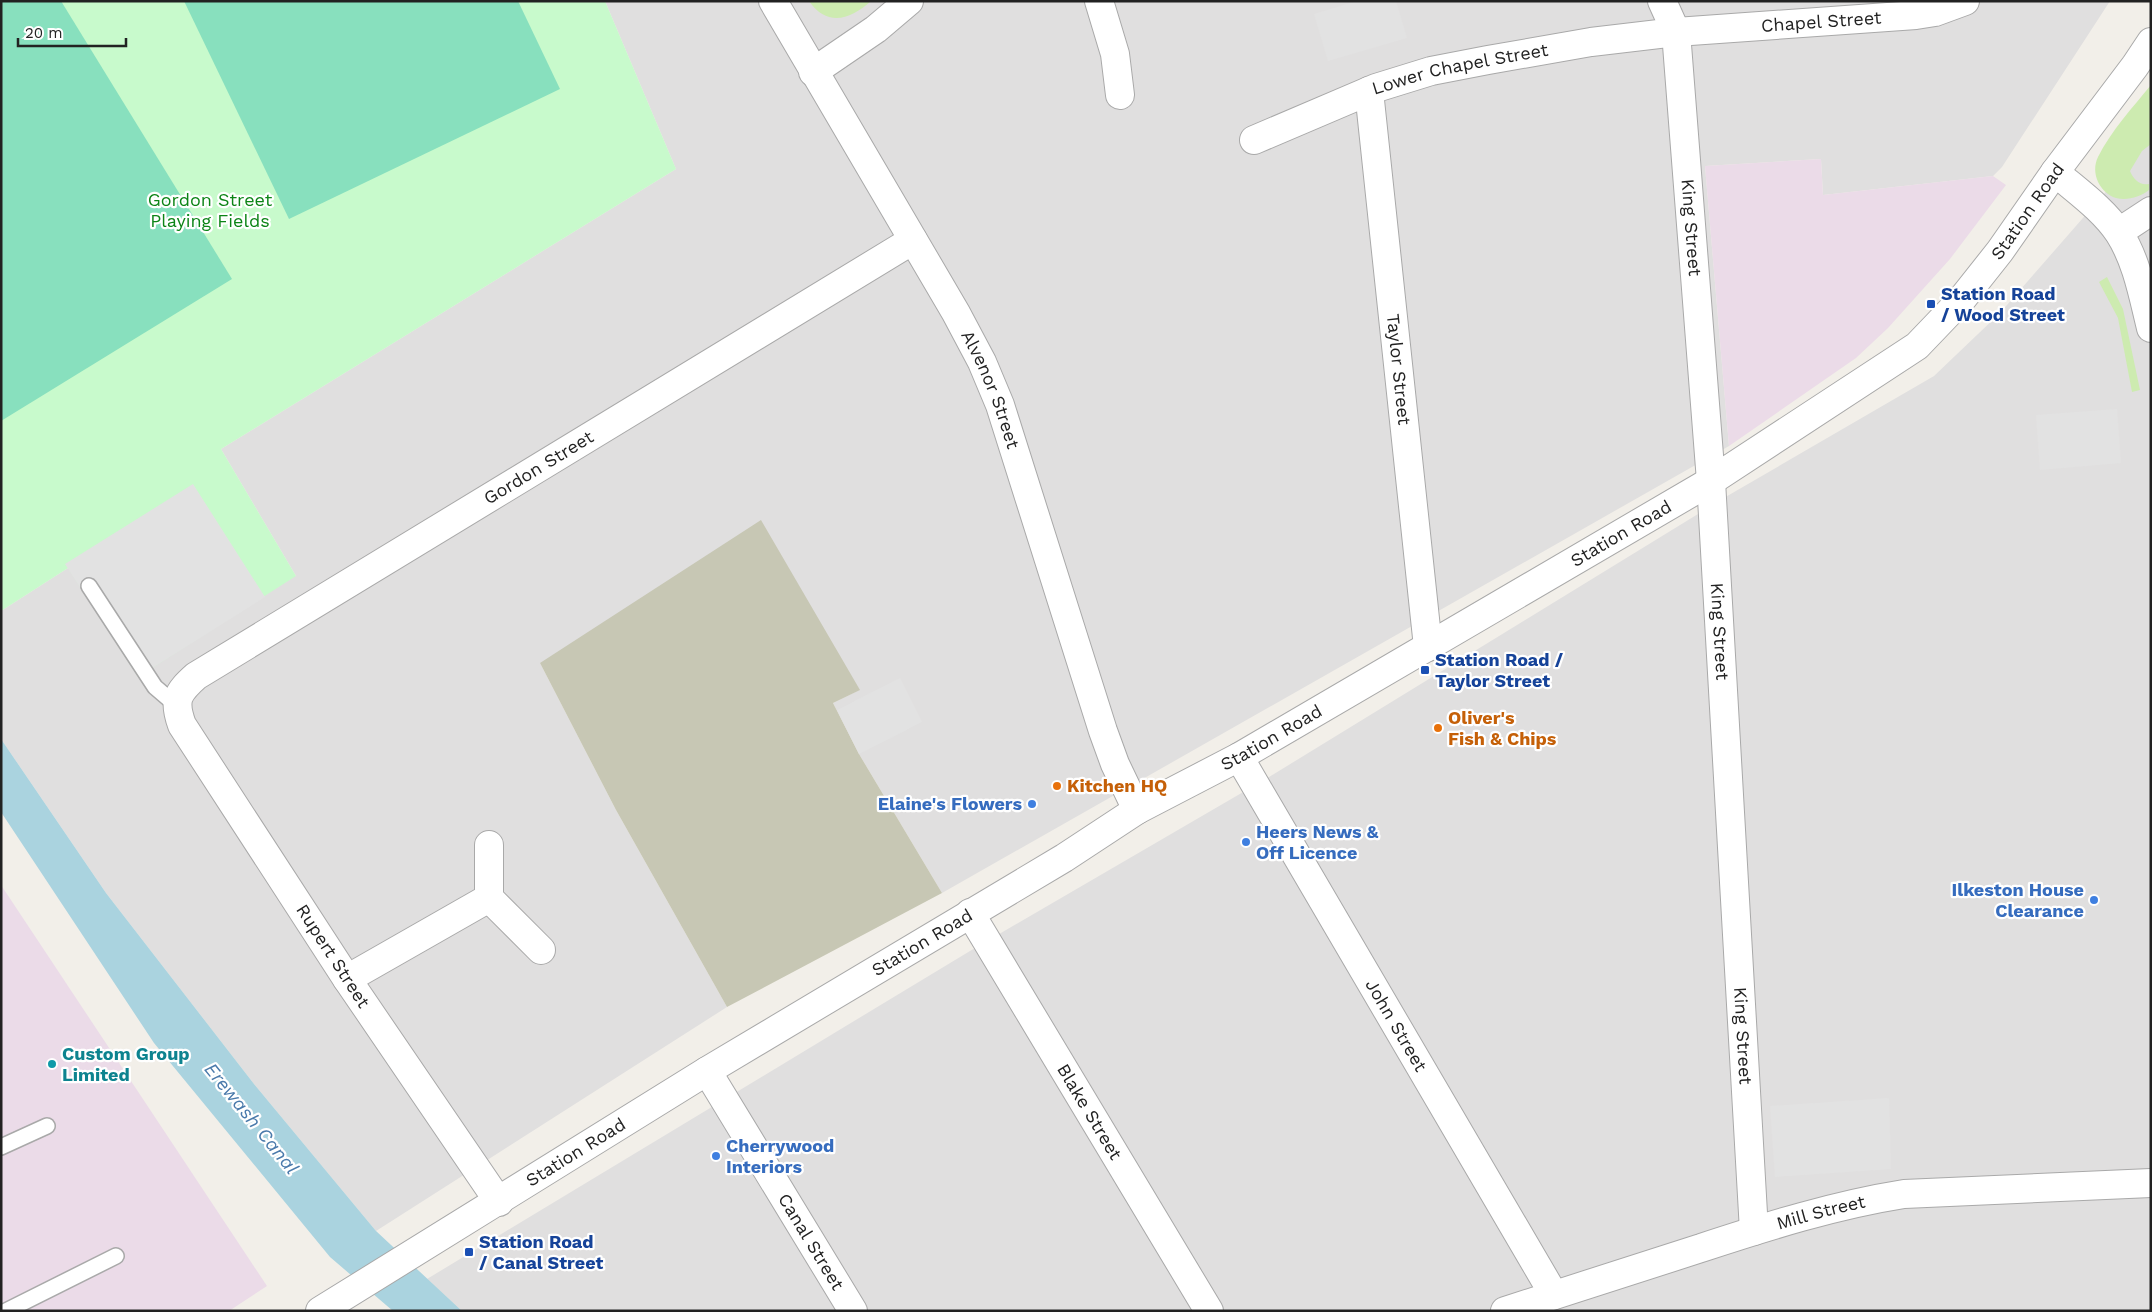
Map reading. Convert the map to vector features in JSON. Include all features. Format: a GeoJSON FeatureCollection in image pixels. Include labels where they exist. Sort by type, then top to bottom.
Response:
{"type":"FeatureCollection","features":[{"type":"Feature","properties":{"kind":"street","name":"Alvenor Street"},"geometry":{"type":"LineString","coordinates":[[773,1],[978,354],[1000,405],[1103,731],[1115,764],[1137,810]]}},
{"type":"Feature","properties":{"kind":"street"},"geometry":{"type":"LineString","coordinates":[[813,72],[876,29],[909,1]]}},
{"type":"Feature","properties":{"kind":"street"},"geometry":{"type":"LineString","coordinates":[[1099,1],[1115,54],[1120,95]]}},
{"type":"Feature","properties":{"kind":"street","name":"King Street"},"geometry":{"type":"LineString","coordinates":[[1662,1],[1676,32],[1711,481],[1754,1231]]}},
{"type":"Feature","properties":{"kind":"street","name":"Chapel Street"},"geometry":{"type":"LineString","coordinates":[[1676,32],[1916,15],[1935,12],[1966,1]]}},
{"type":"Feature","properties":{"kind":"street","name":"Lower Chapel Street"},"geometry":{"type":"LineString","coordinates":[[1254,140],[1369,92],[1431,71],[1591,42],[1676,32]]}},
{"type":"Feature","properties":{"kind":"street","name":"Station Road"},"geometry":{"type":"LineString","coordinates":[[320,1310],[499,1202],[707,1071],[1064,858],[1137,810],[1239,757],[1711,481],[1916,346],[1962,299],[2000,251],[2056,172],[2143,62],[2151,42]]}},
{"type":"Feature","properties":{"kind":"street","name":"Taylor Street"},"geometry":{"type":"LineString","coordinates":[[1369,92],[1428,647]]}},
{"type":"Feature","properties":{"kind":"street"},"geometry":{"type":"LineString","coordinates":[[2056,172],[2095,207],[2119,232],[2130,252],[2151,328]]}},
{"type":"Feature","properties":{"kind":"street"},"geometry":{"type":"LineString","coordinates":[[2119,232],[2151,212]]}},
{"type":"Feature","properties":{"kind":"street","name":"Gordon Street"},"geometry":{"type":"LineString","coordinates":[[176,706],[180,693],[196,676],[913,240]]}},
{"type":"Feature","properties":{"kind":"street","name":"Rupert Street"},"geometry":{"type":"LineString","coordinates":[[176,706],[182,725],[347,979],[499,1202]]}},
{"type":"Feature","properties":{"kind":"street","name":"John Street"},"geometry":{"type":"LineString","coordinates":[[1239,757],[1554,1295]]}},
{"type":"Feature","properties":{"kind":"street"},"geometry":{"type":"LineString","coordinates":[[489,845],[489,898],[541,950]]}},
{"type":"Feature","properties":{"kind":"street"},"geometry":{"type":"LineString","coordinates":[[347,979],[489,898]]}},
{"type":"Feature","properties":{"kind":"street","name":"Blake Street"},"geometry":{"type":"LineString","coordinates":[[970,913],[1209,1311]]}},
{"type":"Feature","properties":{"kind":"street","name":"Canal Street"},"geometry":{"type":"LineString","coordinates":[[707,1071],[853,1311]]}},
{"type":"Feature","properties":{"kind":"street","name":"Mill Street"},"geometry":{"type":"LineString","coordinates":[[1505,1311],[1814,1213],[1904,1194],[2151,1183]]}},
{"type":"Feature","properties":{"kind":"lane"},"geometry":{"type":"LineString","coordinates":[[89,586],[155,687],[176,706]]}},
{"type":"Feature","properties":{"kind":"lane"},"geometry":{"type":"LineString","coordinates":[[1,1147],[47,1126]]}},
{"type":"Feature","properties":{"kind":"lane"},"geometry":{"type":"LineString","coordinates":[[6,1311],[116,1256]]}},
{"type":"Feature","properties":{"kind":"shaded area"},"geometry":{"type":"Polygon","coordinates":[[[605,1],[2110,1],[2002,167],[1993,176],[1823,195],[1821,159],[1705,166],[1729,446],[942,893],[859,754],[833,703],[859,690],[540,663],[616,810],[727,1007],[376,1231],[254,1084],[106,893],[1,739],[1,611],[68,568],[296,576],[221,449],[676,169],[605,1]]]}},
{"type":"Feature","properties":{"kind":"shaded area"},"geometry":{"type":"Polygon","coordinates":[[[1357,1],[1396,1],[1407,38],[1328,61],[1314,14],[1357,1]]]}},
{"type":"Feature","properties":{"kind":"shaded area"},"geometry":{"type":"Polygon","coordinates":[[[2151,140],[2151,1311],[462,1311],[427,1279],[970,951],[1274,774],[1729,495],[1934,376],[2000,313],[2151,140]]]}},
{"type":"Feature","properties":{"kind":"shaded area"},"geometry":{"type":"Polygon","coordinates":[[[1821,159],[1823,195],[1993,176],[2006,185],[1950,259],[1888,328],[1856,358],[1729,446],[1705,166],[1821,159]]]}},
{"type":"Feature","properties":{"kind":"shaded area"},"geometry":{"type":"Polygon","coordinates":[[[2117,409],[2121,463],[2040,470],[2036,415],[2117,409]]]}},
{"type":"Feature","properties":{"kind":"shaded area"},"geometry":{"type":"Polygon","coordinates":[[[193,484],[265,597],[138,677],[65,564],[193,484]]]}},
{"type":"Feature","properties":{"kind":"shaded area"},"geometry":{"type":"Polygon","coordinates":[[[761,520],[860,690],[833,703],[859,754],[942,893],[727,1007],[616,810],[540,663],[761,520]]]}},
{"type":"Feature","properties":{"kind":"shaded area"},"geometry":{"type":"Polygon","coordinates":[[[900,678],[922,722],[859,754],[837,710],[900,678]]]}},
{"type":"Feature","properties":{"kind":"shaded area"},"geometry":{"type":"Polygon","coordinates":[[[1,885],[267,1286],[229,1311],[1,1311],[1,885]]]}},
{"type":"Feature","properties":{"kind":"shaded area"},"geometry":{"type":"Polygon","coordinates":[[[1889,1098],[1891,1169],[1775,1177],[1770,1106],[1889,1098]]]}},
{"type":"Feature","properties":{"kind":"green space","name":"Gordon Street Playing Fields"},"geometry":{"type":"Polygon","coordinates":[[[1,1],[605,1],[676,169],[221,449],[296,576],[138,677],[68,568],[1,611],[1,1]]]}},
{"type":"Feature","properties":{"kind":"green space"},"geometry":{"type":"Polygon","coordinates":[[[1,1],[61,1],[232,279],[1,421],[1,1]]]}},
{"type":"Feature","properties":{"kind":"green space"},"geometry":{"type":"Polygon","coordinates":[[[184,1],[518,1],[560,89],[289,219],[184,1]]]}},
{"type":"Feature","properties":{"kind":"green space"},"geometry":{"type":"Polygon","coordinates":[[[809,1],[871,1],[855,13],[839,18],[823,15],[809,1]]]}},
{"type":"Feature","properties":{"kind":"green space"},"geometry":{"type":"Polygon","coordinates":[[[2151,85],[2151,144],[2142,151],[2130,171],[2137,181],[2149,184],[2149,190],[2133,198],[2116,198],[2105,192],[2098,182],[2095,169],[2096,163],[2103,147],[2151,85]]]}},
{"type":"Feature","properties":{"kind":"green space"},"geometry":{"type":"Polygon","coordinates":[[[2107,277],[2123,309],[2140,390],[2132,392],[2118,318],[2099,282],[2107,277]]]}},
{"type":"Feature","properties":{"kind":"water","name":"Erewash Canal"},"geometry":{"type":"Polygon","coordinates":[[[1,739],[106,893],[254,1084],[376,1231],[462,1311],[393,1311],[330,1257],[154,1043],[1,812],[1,739]]]}},
{"type":"Feature","properties":{"kind":"place","name":"Station Road / Wood Street"},"geometry":{"type":"Point","coordinates":[1931,304]}},
{"type":"Feature","properties":{"kind":"place","name":"Station Road / Taylor Street"},"geometry":{"type":"Point","coordinates":[1425,670]}},
{"type":"Feature","properties":{"kind":"place","name":"Oliver's Fish & Chips"},"geometry":{"type":"Point","coordinates":[1438,728]}},
{"type":"Feature","properties":{"kind":"place","name":"Kitchen HQ"},"geometry":{"type":"Point","coordinates":[1057,786]}},
{"type":"Feature","properties":{"kind":"place","name":"Elaine's Flowers"},"geometry":{"type":"Point","coordinates":[1032,804]}},
{"type":"Feature","properties":{"kind":"place","name":"Heers News & Off Licence"},"geometry":{"type":"Point","coordinates":[1246,842]}},
{"type":"Feature","properties":{"kind":"place","name":"Ilkeston House Clearance"},"geometry":{"type":"Point","coordinates":[2094,900]}},
{"type":"Feature","properties":{"kind":"place","name":"Custom Group Limited"},"geometry":{"type":"Point","coordinates":[52,1064]}},
{"type":"Feature","properties":{"kind":"place","name":"Cherrywood Interiors"},"geometry":{"type":"Point","coordinates":[716,1156]}},
{"type":"Feature","properties":{"kind":"place","name":"Station Road / Canal Street"},"geometry":{"type":"Point","coordinates":[469,1252]}}]}
